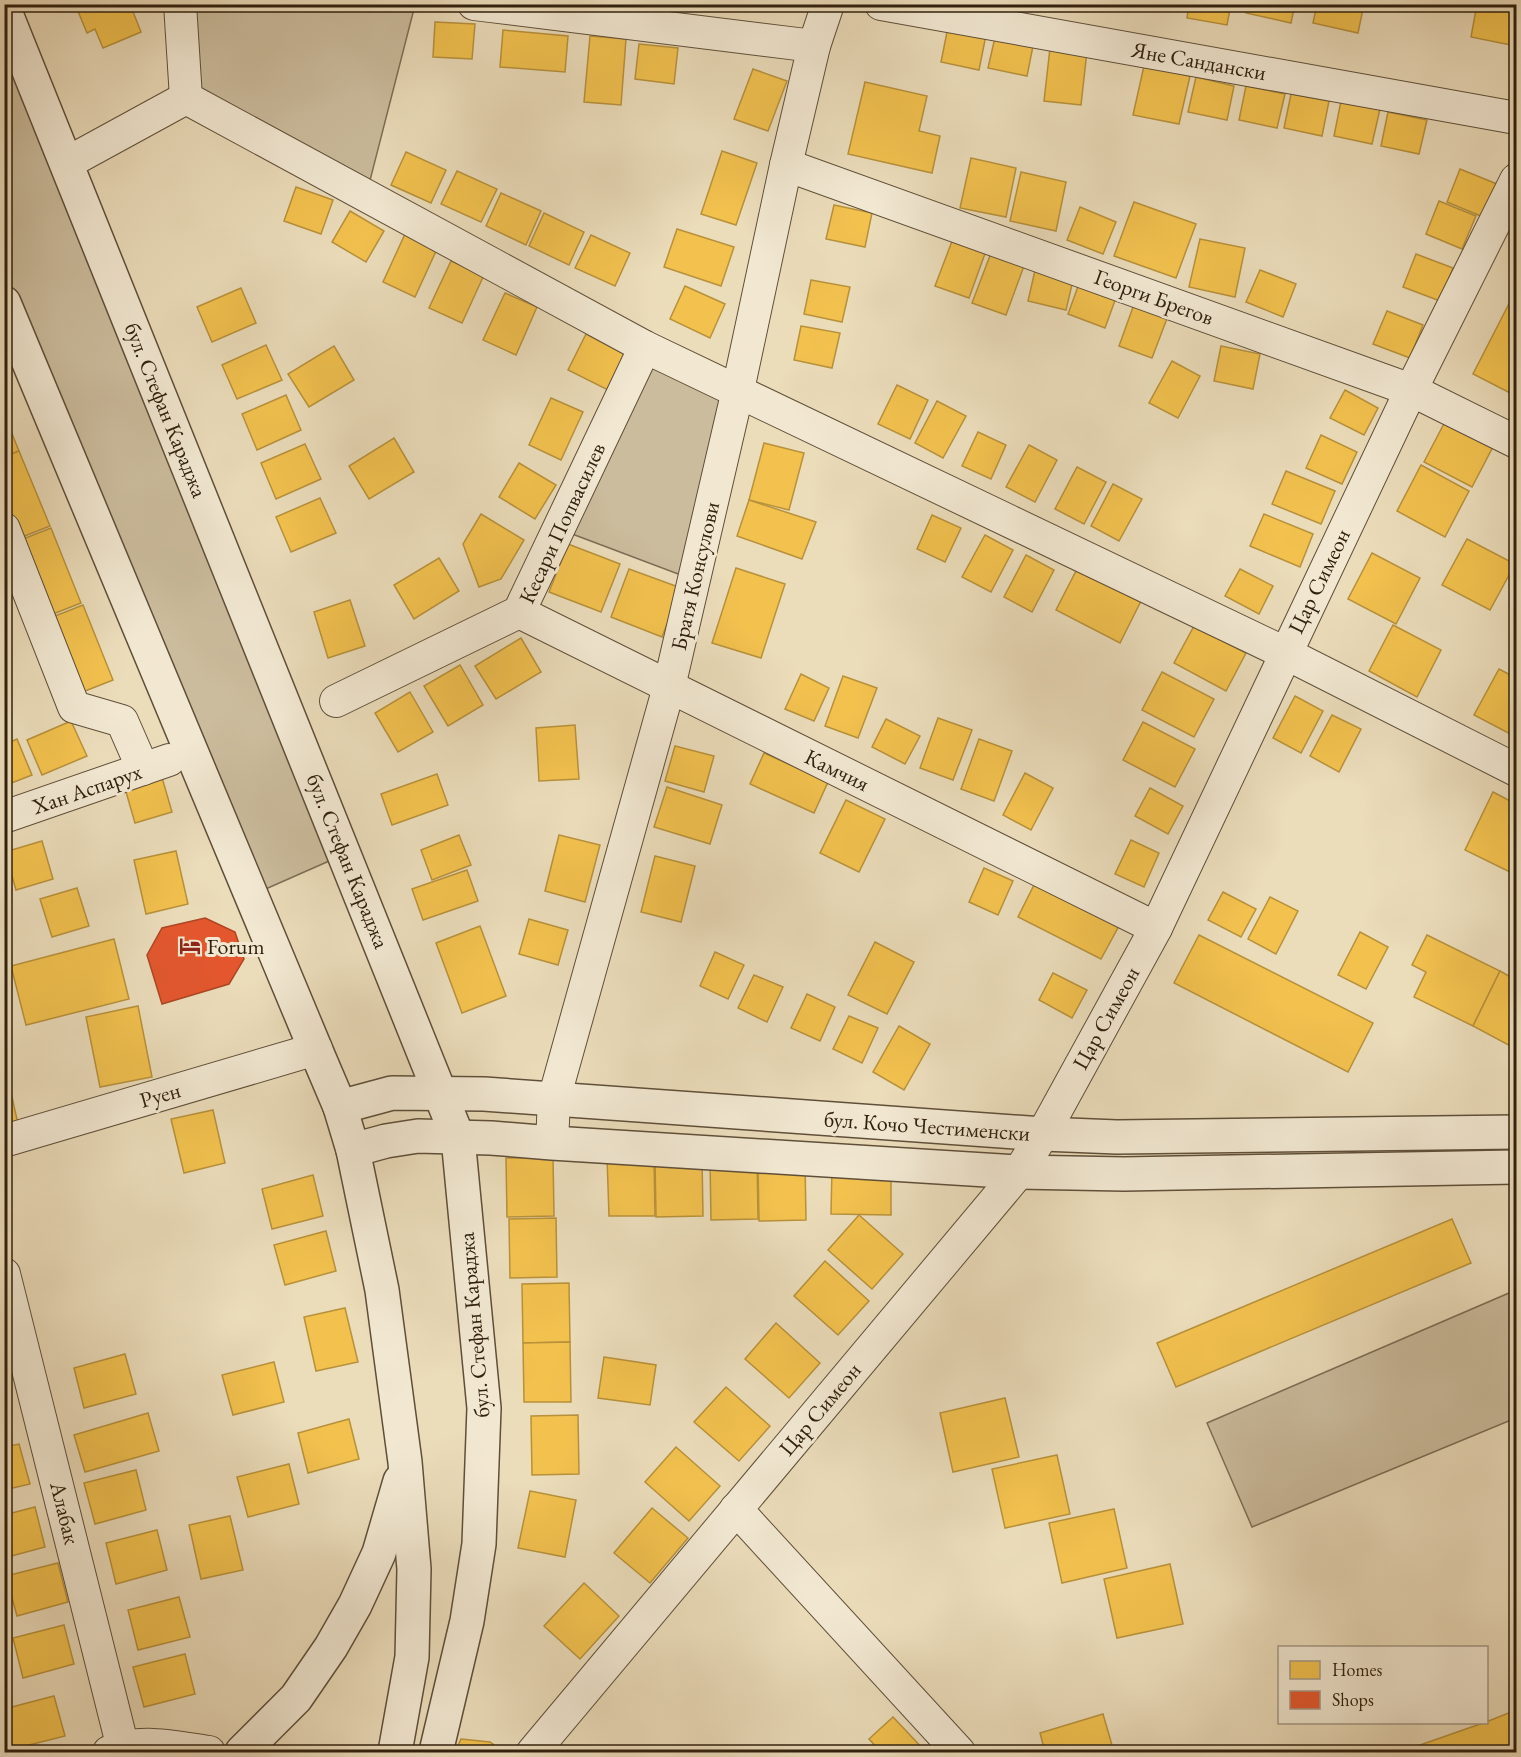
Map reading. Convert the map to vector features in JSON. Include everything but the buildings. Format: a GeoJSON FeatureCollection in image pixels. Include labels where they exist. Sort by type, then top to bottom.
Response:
{"type":"FeatureCollection","features":[{"type":"Feature","properties":{"kind":"street"},"geometry":{"type":"LineString","coordinates":[[180,4],[186,98]]}},
{"type":"Feature","properties":{"kind":"street"},"geometry":{"type":"LineString","coordinates":[[474,4],[814,46]]}},
{"type":"Feature","properties":{"kind":"street","name":"Братя Консулови"},"geometry":{"type":"LineString","coordinates":[[552,1143],[554,1099],[669,687],[738,390],[786,165],[814,46],[828,4]]}},
{"type":"Feature","properties":{"kind":"street","name":"Яне Сандански"},"geometry":{"type":"LineString","coordinates":[[881,4],[1516,118]]}},
{"type":"Feature","properties":{"kind":"street","name":"бул. Стефан Караджа"},"geometry":{"type":"LineString","coordinates":[[4,9],[458,1138],[484,1408],[478,1544],[467,1621],[436,1752]]}},
{"type":"Feature","properties":{"kind":"street"},"geometry":{"type":"LineString","coordinates":[[67,163],[186,98]]}},
{"type":"Feature","properties":{"kind":"street"},"geometry":{"type":"LineString","coordinates":[[186,98],[645,347],[1284,653],[1516,770]]}},
{"type":"Feature","properties":{"kind":"street","name":"Георги Брегов"},"geometry":{"type":"LineString","coordinates":[[786,165],[1411,390],[1516,442]]}},
{"type":"Feature","properties":{"kind":"street","name":"Цар Симеон"},"geometry":{"type":"LineString","coordinates":[[533,1752],[1019,1172],[1043,1134],[1156,928],[1284,653],[1516,180]]}},
{"type":"Feature","properties":{"kind":"street"},"geometry":{"type":"LineString","coordinates":[[4,303],[340,1107],[353,1150],[382,1290],[405,1462],[414,1569],[412,1657],[395,1752]]}},
{"type":"Feature","properties":{"kind":"street","name":"Кесари Попвасилев"},"geometry":{"type":"LineString","coordinates":[[336,701],[519,612],[645,347]]}},
{"type":"Feature","properties":{"kind":"street","name":"Хан Аспарух"},"geometry":{"type":"LineString","coordinates":[[4,529],[74,707],[122,721],[156,765],[4,817]]}},
{"type":"Feature","properties":{"kind":"street","name":"Камчия"},"geometry":{"type":"LineString","coordinates":[[519,612],[1156,928]]}},
{"type":"Feature","properties":{"kind":"street","name":"Руен"},"geometry":{"type":"LineString","coordinates":[[4,1141],[316,1049]]}},
{"type":"Feature","properties":{"kind":"street","name":"бул. Кочо Честименски"},"geometry":{"type":"LineString","coordinates":[[340,1107],[392,1093],[484,1094],[1043,1134],[1117,1137],[1516,1132]]}},
{"type":"Feature","properties":{"kind":"street","name":"бул. Кочо Честименски"},"geometry":{"type":"LineString","coordinates":[[353,1150],[386,1141],[418,1136],[491,1138],[1019,1172],[1124,1173],[1516,1167]]}},
{"type":"Feature","properties":{"kind":"street","name":"Алабак"},"geometry":{"type":"LineString","coordinates":[[4,1274],[119,1750]]}},
{"type":"Feature","properties":{"kind":"street"},"geometry":{"type":"LineString","coordinates":[[242,1752],[296,1698],[332,1647],[379,1553],[405,1462]]}},
{"type":"Feature","properties":{"kind":"street"},"geometry":{"type":"LineString","coordinates":[[736,1509],[959,1752]]}},
{"type":"Feature","properties":{"kind":"street"},"geometry":{"type":"LineString","coordinates":[[119,1750],[158,1745],[209,1752]]}},
{"type":"Feature","properties":{"kind":"shaded area"},"geometry":{"type":"Polygon","coordinates":[[[180,5],[415,5],[366,196],[186,98],[180,5]]]}},
{"type":"Feature","properties":{"kind":"shaded area"},"geometry":{"type":"Polygon","coordinates":[[[4,9],[345,854],[252,895],[5,303],[4,9]]]}},
{"type":"Feature","properties":{"kind":"shaded area"},"geometry":{"type":"Polygon","coordinates":[[[645,347],[738,390],[694,580],[559,529],[645,347]]]}},
{"type":"Feature","properties":{"kind":"shaded area"},"geometry":{"type":"Polygon","coordinates":[[[1516,1290],[1516,1418],[1252,1527],[1207,1423],[1516,1290]]]}},
{"type":"Feature","properties":{"kind":"place","name":"Forum"},"geometry":{"type":"Point","coordinates":[190,946]}}]}
